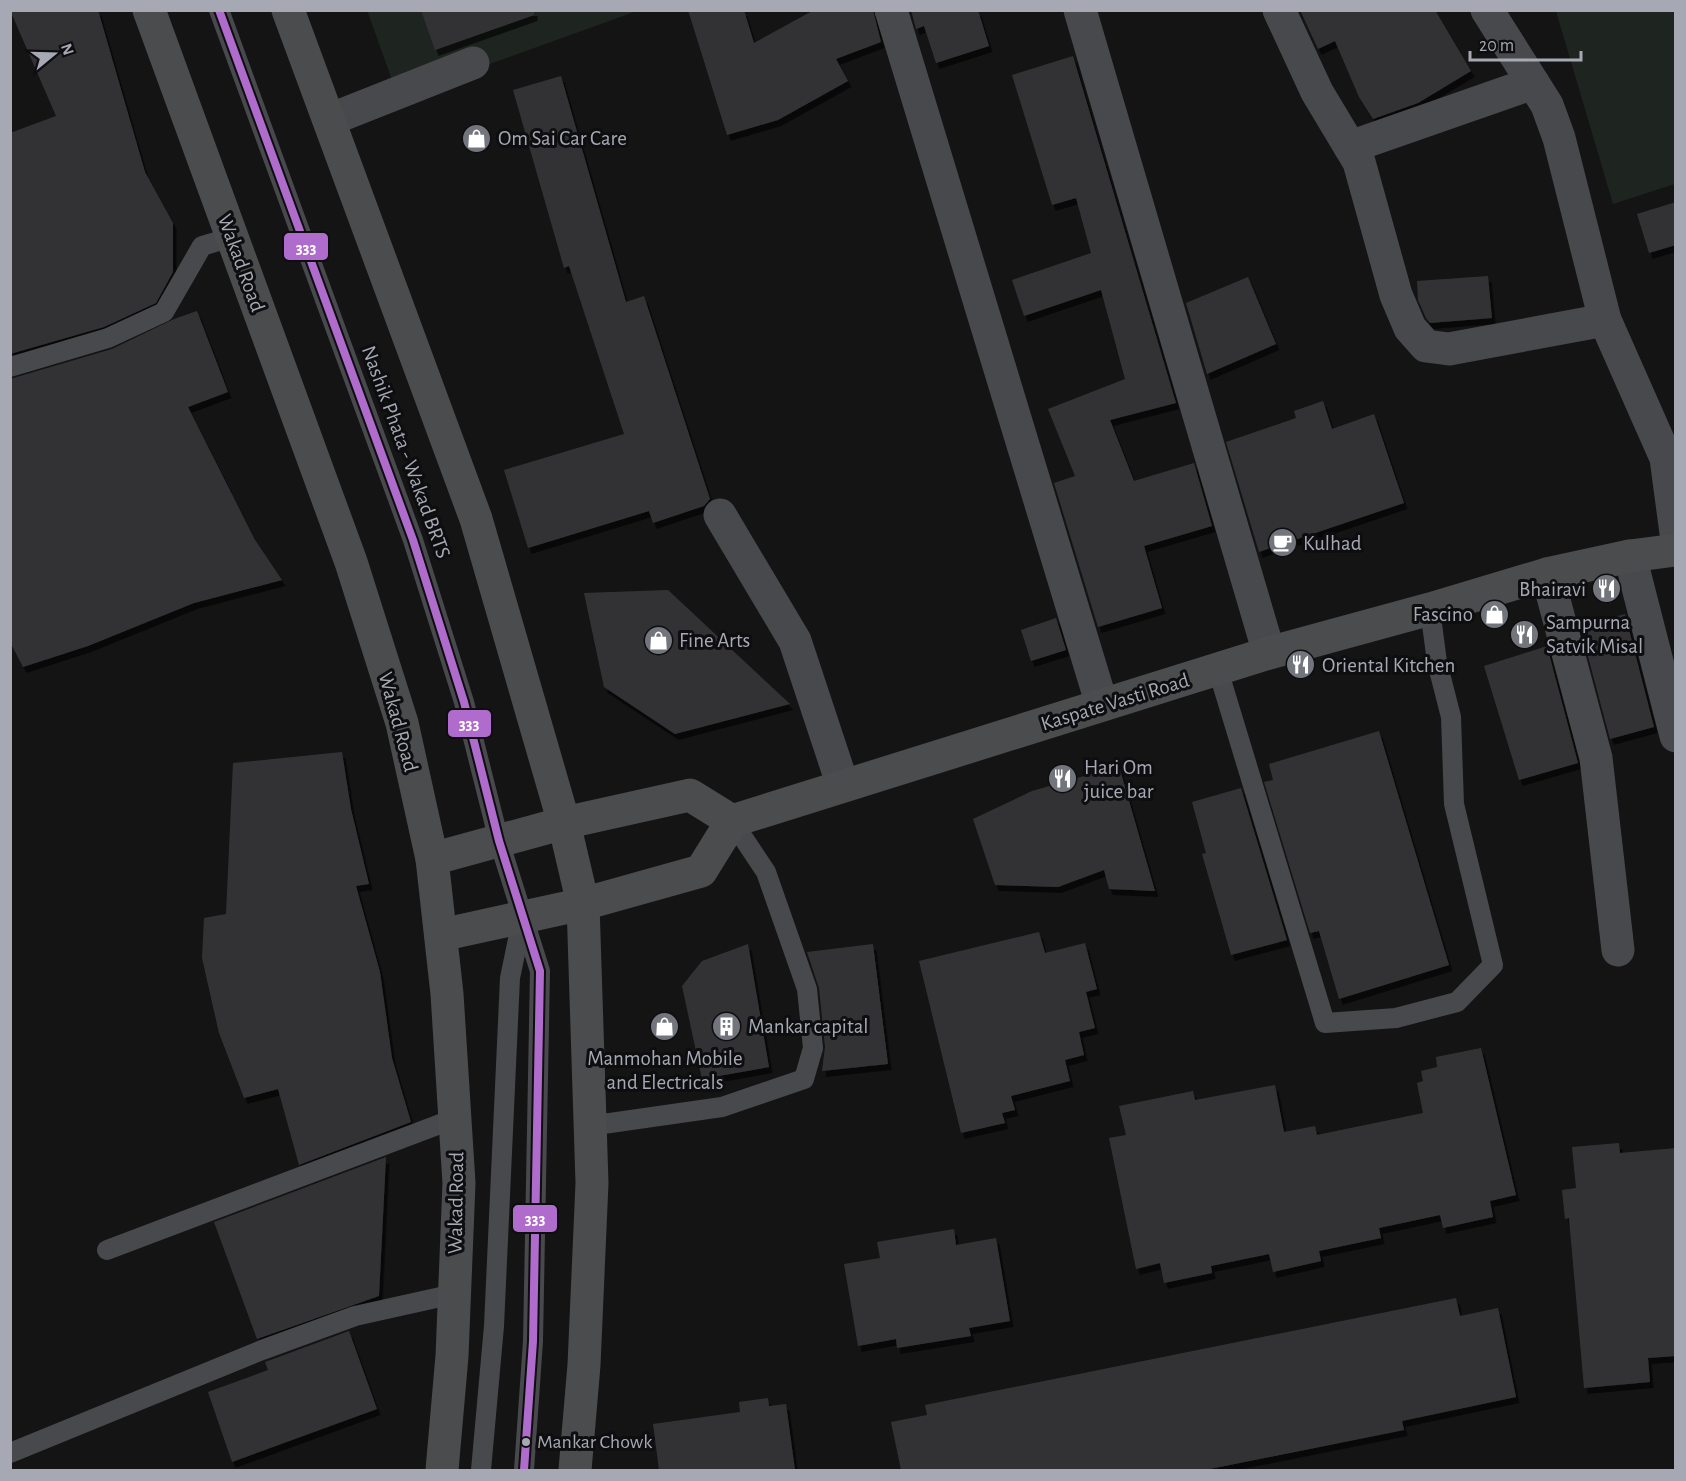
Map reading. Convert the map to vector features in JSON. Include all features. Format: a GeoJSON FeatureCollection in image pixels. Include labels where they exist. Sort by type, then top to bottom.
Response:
{"type":"FeatureCollection","features":[{"type":"Feature","properties":{"kind":"main road","name":"Wakad Road"},"geometry":{"type":"LineString","coordinates":[[148,10],[351,562],[402,723],[432,859],[441,935],[459,1183],[442,1470]]}},
{"type":"Feature","properties":{"kind":"main road"},"geometry":{"type":"LineString","coordinates":[[288,10],[476,519],[564,823],[583,904],[592,1183],[584,1365],[575,1470]]}},
{"type":"Feature","properties":{"kind":"main road","name":"Kaspate Vasti Road"},"geometry":{"type":"LineString","coordinates":[[732,821],[1269,653],[1548,574],[1630,556],[1676,550]]}},
{"type":"Feature","properties":{"kind":"main road"},"geometry":{"type":"LineString","coordinates":[[432,859],[564,823],[690,795],[732,821],[701,871],[583,904],[441,935]]}},
{"type":"Feature","properties":{"kind":"street"},"geometry":{"type":"LineString","coordinates":[[891,10],[1102,705]]}},
{"type":"Feature","properties":{"kind":"street"},"geometry":{"type":"LineString","coordinates":[[1080,10],[1269,653]]}},
{"type":"Feature","properties":{"kind":"street"},"geometry":{"type":"LineString","coordinates":[[1279,10],[1317,92],[1359,162],[1396,295],[1410,328],[1426,346],[1449,349],[1605,320]]}},
{"type":"Feature","properties":{"kind":"street"},"geometry":{"type":"LineString","coordinates":[[1487,10],[1547,105],[1559,138],[1605,320],[1663,450],[1676,532]]}},
{"type":"Feature","properties":{"kind":"street"},"geometry":{"type":"LineString","coordinates":[[329,120],[473,63]]}},
{"type":"Feature","properties":{"kind":"street"},"geometry":{"type":"LineString","coordinates":[[1350,147],[1533,83]]}},
{"type":"Feature","properties":{"kind":"street"},"geometry":{"type":"LineString","coordinates":[[720,515],[795,640],[843,786]]}},
{"type":"Feature","properties":{"kind":"street"},"geometry":{"type":"LineString","coordinates":[[1630,556],[1676,736]]}},
{"type":"Feature","properties":{"kind":"street"},"geometry":{"type":"LineString","coordinates":[[1548,574],[1596,758],[1618,951]]}},
{"type":"Feature","properties":{"kind":"lane","name":"Nashik Phata - Wakad BRTS"},"geometry":{"type":"LineString","coordinates":[[219,10],[413,540],[464,702],[499,841],[540,971],[533,1341],[524,1470]]}},
{"type":"Feature","properties":{"kind":"lane"},"geometry":{"type":"LineString","coordinates":[[10,368],[108,338],[165,312],[202,246],[232,237]]}},
{"type":"Feature","properties":{"kind":"lane"},"geometry":{"type":"LineString","coordinates":[[1218,670],[1325,1023],[1396,1018],[1457,1002],[1493,965],[1454,804],[1451,717],[1437,662],[1430,609]]}},
{"type":"Feature","properties":{"kind":"lane"},"geometry":{"type":"LineString","coordinates":[[589,1126],[722,1107],[804,1079],[813,1048],[807,989],[795,948],[766,872],[732,821]]}},
{"type":"Feature","properties":{"kind":"lane","name":"Nashik Phata - Wakad BRTS"},"geometry":{"type":"LineString","coordinates":[[481,1470],[494,1326],[510,978],[522,917]]}},
{"type":"Feature","properties":{"kind":"lane"},"geometry":{"type":"LineString","coordinates":[[108,1250],[456,1118]]}},
{"type":"Feature","properties":{"kind":"lane"},"geometry":{"type":"LineString","coordinates":[[10,1453],[262,1350],[355,1316],[454,1294]]}},
{"type":"Feature","properties":{"kind":"shaded area"},"geometry":{"type":"Polygon","coordinates":[[[367,10],[637,11],[398,97],[367,10]]]}},
{"type":"Feature","properties":{"kind":"shaded area"},"geometry":{"type":"Polygon","coordinates":[[[1556,11],[1675,11],[1675,184],[1613,204],[1556,11]]]}},
{"type":"Feature","properties":{"kind":"building"},"geometry":{"type":"Polygon","coordinates":[[[10,10],[98,10],[145,172],[173,223],[173,272],[156,303],[104,327],[10,354],[10,133],[56,116],[10,10]]]}},
{"type":"Feature","properties":{"kind":"building"},"geometry":{"type":"Polygon","coordinates":[[[421,10],[534,10],[534,15],[435,50],[421,10]]]}},
{"type":"Feature","properties":{"kind":"building"},"geometry":{"type":"Polygon","coordinates":[[[688,10],[744,10],[754,43],[814,10],[873,10],[881,42],[836,59],[848,81],[778,120],[727,135],[688,10]]]}},
{"type":"Feature","properties":{"kind":"building"},"geometry":{"type":"Polygon","coordinates":[[[911,10],[978,10],[989,46],[936,63],[924,26],[916,29],[911,10]]]}},
{"type":"Feature","properties":{"kind":"building"},"geometry":{"type":"Polygon","coordinates":[[[1300,10],[1435,10],[1471,71],[1418,103],[1373,119],[1359,97],[1335,41],[1318,49],[1300,10]]]}},
{"type":"Feature","properties":{"kind":"building"},"geometry":{"type":"Polygon","coordinates":[[[1073,56],[1176,403],[1110,420],[1134,481],[1194,463],[1212,526],[1144,546],[1162,608],[1098,627],[1054,483],[1075,476],[1048,409],[1125,379],[1101,290],[1024,316],[1012,280],[1091,253],[1076,198],[1052,205],[1012,75],[1073,56]]]}},
{"type":"Feature","properties":{"kind":"building"},"geometry":{"type":"Polygon","coordinates":[[[561,76],[626,302],[644,296],[710,499],[704,506],[653,523],[649,511],[528,548],[504,470],[624,434],[569,266],[564,268],[513,90],[561,76]]]}},
{"type":"Feature","properties":{"kind":"building"},"geometry":{"type":"Polygon","coordinates":[[[1676,202],[1676,245],[1649,253],[1637,214],[1676,202]]]}},
{"type":"Feature","properties":{"kind":"building"},"geometry":{"type":"Polygon","coordinates":[[[1488,276],[1492,318],[1430,323],[1426,318],[1418,300],[1417,281],[1488,276]]]}},
{"type":"Feature","properties":{"kind":"building"},"geometry":{"type":"Polygon","coordinates":[[[1248,277],[1276,344],[1207,374],[1186,303],[1248,277]]]}},
{"type":"Feature","properties":{"kind":"building"},"geometry":{"type":"Polygon","coordinates":[[[197,311],[228,392],[188,407],[255,540],[282,580],[194,603],[88,646],[23,667],[10,642],[10,379],[112,349],[174,319],[197,311]]]}},
{"type":"Feature","properties":{"kind":"building"},"geometry":{"type":"Polygon","coordinates":[[[1323,401],[1332,429],[1374,414],[1404,503],[1259,552],[1226,442],[1296,418],[1294,411],[1323,401]]]}},
{"type":"Feature","properties":{"kind":"building","name":"Fine Arts"},"geometry":{"type":"Polygon","coordinates":[[[668,590],[790,704],[675,734],[604,687],[584,593],[668,590]]]}},
{"type":"Feature","properties":{"kind":"building"},"geometry":{"type":"Polygon","coordinates":[[[1625,614],[1654,727],[1610,739],[1582,634],[1588,632],[1586,625],[1625,614]]]}},
{"type":"Feature","properties":{"kind":"building"},"geometry":{"type":"Polygon","coordinates":[[[1056,618],[1066,650],[1031,661],[1021,630],[1056,618]]]}},
{"type":"Feature","properties":{"kind":"building"},"geometry":{"type":"Polygon","coordinates":[[[1547,646],[1578,763],[1519,780],[1484,666],[1547,646]]]}},
{"type":"Feature","properties":{"kind":"building"},"geometry":{"type":"Polygon","coordinates":[[[1379,731],[1449,965],[1339,999],[1319,931],[1310,933],[1264,782],[1273,780],[1269,764],[1379,731]]]}},
{"type":"Feature","properties":{"kind":"building"},"geometry":{"type":"Polygon","coordinates":[[[342,752],[351,809],[369,884],[356,886],[380,972],[392,1058],[411,1122],[299,1165],[278,1089],[244,1098],[219,1033],[202,958],[204,918],[226,914],[233,763],[342,752]]]}},
{"type":"Feature","properties":{"kind":"building"},"geometry":{"type":"Polygon","coordinates":[[[1119,766],[1155,891],[1109,889],[1104,870],[1058,887],[995,885],[973,819],[1032,791],[1119,766]]]}},
{"type":"Feature","properties":{"kind":"building"},"geometry":{"type":"Polygon","coordinates":[[[1241,788],[1287,940],[1231,955],[1202,854],[1206,853],[1192,802],[1241,788]]]}},
{"type":"Feature","properties":{"kind":"building"},"geometry":{"type":"Polygon","coordinates":[[[1039,932],[1045,953],[1085,943],[1097,989],[1086,992],[1095,1028],[1079,1032],[1084,1055],[1065,1060],[1070,1081],[1011,1096],[1015,1110],[1002,1113],[1005,1123],[961,1133],[919,961],[1039,932]]]}},
{"type":"Feature","properties":{"kind":"building","name":"Mankar capital"},"geometry":{"type":"Polygon","coordinates":[[[748,944],[769,1067],[702,1079],[682,986],[702,961],[748,944]]]}},
{"type":"Feature","properties":{"kind":"building"},"geometry":{"type":"Polygon","coordinates":[[[873,944],[888,1064],[822,1071],[825,1047],[819,988],[807,952],[873,944]]]}},
{"type":"Feature","properties":{"kind":"building"},"geometry":{"type":"Polygon","coordinates":[[[1481,1048],[1516,1195],[1490,1201],[1493,1217],[1443,1228],[1440,1215],[1379,1228],[1381,1238],[1319,1251],[1321,1261],[1273,1272],[1269,1254],[1211,1266],[1212,1273],[1164,1283],[1160,1263],[1136,1269],[1109,1138],[1126,1135],[1119,1106],[1193,1091],[1195,1100],[1275,1085],[1284,1132],[1315,1126],[1317,1135],[1423,1113],[1417,1083],[1423,1081],[1421,1071],[1437,1067],[1436,1057],[1481,1048]]]}},
{"type":"Feature","properties":{"kind":"building"},"geometry":{"type":"Polygon","coordinates":[[[1619,1143],[1620,1153],[1676,1148],[1676,1356],[1648,1358],[1650,1382],[1584,1388],[1569,1218],[1565,1219],[1562,1190],[1576,1188],[1572,1147],[1619,1143]]]}},
{"type":"Feature","properties":{"kind":"building"},"geometry":{"type":"Polygon","coordinates":[[[386,1157],[379,1296],[257,1339],[214,1222],[386,1157]]]}},
{"type":"Feature","properties":{"kind":"building"},"geometry":{"type":"Polygon","coordinates":[[[954,1229],[956,1245],[996,1238],[1010,1321],[969,1328],[971,1336],[897,1348],[896,1339],[858,1346],[844,1264],[880,1258],[877,1242],[954,1229]]]}},
{"type":"Feature","properties":{"kind":"building"},"geometry":{"type":"Polygon","coordinates":[[[1456,1298],[1460,1316],[1498,1308],[1516,1397],[1402,1421],[1404,1430],[1205,1470],[901,1470],[891,1422],[927,1415],[925,1405],[1456,1298]]]}},
{"type":"Feature","properties":{"kind":"building"},"geometry":{"type":"Polygon","coordinates":[[[349,1331],[377,1409],[232,1462],[208,1392],[268,1370],[265,1362],[349,1331]]]}},
{"type":"Feature","properties":{"kind":"building"},"geometry":{"type":"Polygon","coordinates":[[[768,1398],[769,1406],[786,1404],[795,1470],[659,1470],[653,1424],[740,1412],[739,1402],[768,1398]]]}},
{"type":"Feature","properties":{"kind":"transit line","name":"333"},"geometry":{"type":"LineString","coordinates":[[219,10],[413,540],[464,702],[499,841],[540,971],[533,1341],[524,1470]]}},
{"type":"Feature","properties":{"kind":"place","name":"Om Sai Car Care"},"geometry":{"type":"Point","coordinates":[477,138]}},
{"type":"Feature","properties":{"kind":"place","name":"Kulhad"},"geometry":{"type":"Point","coordinates":[1282,543]}},
{"type":"Feature","properties":{"kind":"place","name":"Bhairavi"},"geometry":{"type":"Point","coordinates":[1607,589]}},
{"type":"Feature","properties":{"kind":"place","name":"Fascino"},"geometry":{"type":"Point","coordinates":[1494,614]}},
{"type":"Feature","properties":{"kind":"place","name":"Sampurna Satvik Misal"},"geometry":{"type":"Point","coordinates":[1525,634]}},
{"type":"Feature","properties":{"kind":"place","name":"Fine Arts"},"geometry":{"type":"Point","coordinates":[658,640]}},
{"type":"Feature","properties":{"kind":"place","name":"Oriental Kitchen"},"geometry":{"type":"Point","coordinates":[1301,665]}},
{"type":"Feature","properties":{"kind":"place","name":"Hari Om juice bar"},"geometry":{"type":"Point","coordinates":[1063,779]}},
{"type":"Feature","properties":{"kind":"place","name":"Mankar capital"},"geometry":{"type":"Point","coordinates":[727,1026]}},
{"type":"Feature","properties":{"kind":"place","name":"Manmohan Mobile and Electricals"},"geometry":{"type":"Point","coordinates":[665,1027]}},
{"type":"Feature","properties":{"kind":"place","name":"Mankar Chowk"},"geometry":{"type":"Point","coordinates":[526,1442]}}]}
